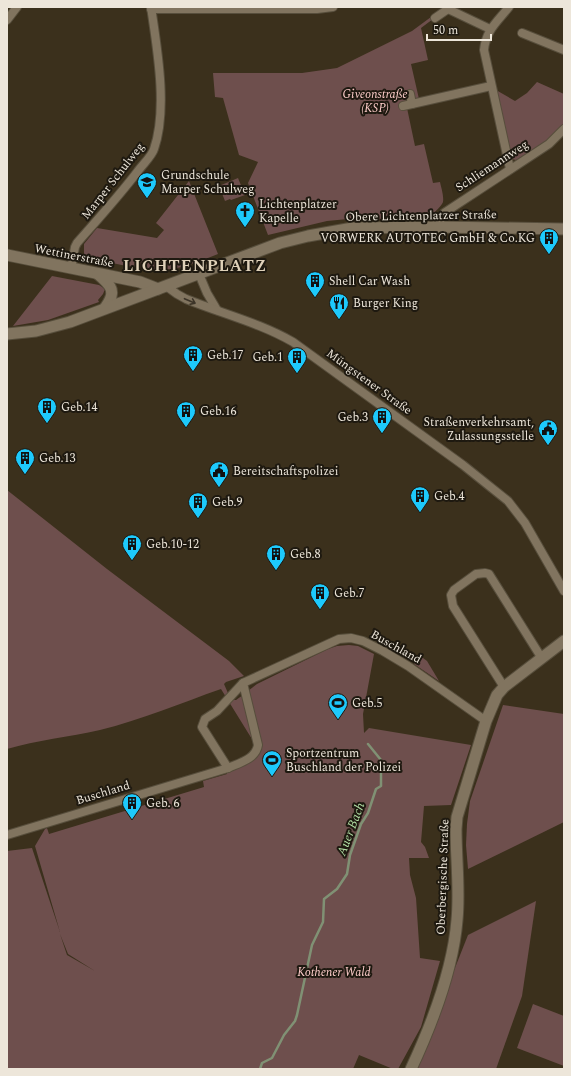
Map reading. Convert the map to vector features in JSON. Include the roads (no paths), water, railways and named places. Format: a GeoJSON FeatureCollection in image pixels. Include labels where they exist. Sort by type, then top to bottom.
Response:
{"type":"FeatureCollection","features":[{"type":"Feature","properties":{"kind":"street"},"geometry":{"type":"LineString","coordinates":[[7,20],[17,7]]}},
{"type":"Feature","properties":{"kind":"street"},"geometry":{"type":"LineString","coordinates":[[151,8],[317,9],[333,7]]}},
{"type":"Feature","properties":{"kind":"street"},"geometry":{"type":"LineString","coordinates":[[509,7],[490,29],[485,40],[484,50],[510,169]]}},
{"type":"Feature","properties":{"kind":"street","name":"Marper Schulweg"},"geometry":{"type":"LineString","coordinates":[[71,269],[75,247],[117,198],[154,150],[159,129],[161,105],[159,62],[151,8]]}},
{"type":"Feature","properties":{"kind":"street"},"geometry":{"type":"LineString","coordinates":[[435,18],[448,10],[490,29]]}},
{"type":"Feature","properties":{"kind":"street"},"geometry":{"type":"LineString","coordinates":[[522,33],[564,50]]}},
{"type":"Feature","properties":{"kind":"street"},"geometry":{"type":"LineString","coordinates":[[403,106],[491,86]]}},
{"type":"Feature","properties":{"kind":"street"},"geometry":{"type":"LineString","coordinates":[[410,94],[412,104]]}},
{"type":"Feature","properties":{"kind":"street","name":"Schliemannweg"},"geometry":{"type":"LineString","coordinates":[[440,228],[440,221],[444,213],[548,144],[564,129]]}},
{"type":"Feature","properties":{"kind":"street","name":"Obere Lichtenplatzer Straße"},"geometry":{"type":"LineString","coordinates":[[7,334],[36,331],[70,322],[280,242],[308,236],[353,228],[564,229]]}},
{"type":"Feature","properties":{"kind":"street","name":"Wettinerstraße"},"geometry":{"type":"LineString","coordinates":[[7,255],[162,287]]}},
{"type":"Feature","properties":{"kind":"street"},"geometry":{"type":"LineString","coordinates":[[98,274],[108,282],[112,292],[110,302],[106,308]]}},
{"type":"Feature","properties":{"kind":"street"},"geometry":{"type":"LineString","coordinates":[[199,274],[207,293],[217,310]]}},
{"type":"Feature","properties":{"kind":"street","name":"Müngstener Straße"},"geometry":{"type":"LineString","coordinates":[[162,287],[186,299],[261,326],[294,342],[463,465],[508,501],[525,523],[564,591]]}},
{"type":"Feature","properties":{"kind":"street"},"geometry":{"type":"LineString","coordinates":[[504,687],[453,606],[451,595],[454,590],[476,574],[489,574],[541,657]]}},
{"type":"Feature","properties":{"kind":"street","name":"Buschland"},"geometry":{"type":"LineString","coordinates":[[228,768],[202,727],[205,719],[217,711],[243,684],[338,639],[351,638],[372,646],[408,666],[486,721]]}},
{"type":"Feature","properties":{"kind":"street","name":"Oberbergische Straße"},"geometry":{"type":"LineString","coordinates":[[411,1069],[431,1024],[455,937],[458,905],[457,817],[486,721],[492,705],[504,687],[541,657],[564,641]]}},
{"type":"Feature","properties":{"kind":"street","name":"Buschland"},"geometry":{"type":"LineString","coordinates":[[7,834],[228,768],[252,756],[256,753],[258,745],[243,684]]}},
{"type":"Feature","properties":{"kind":"waterway","name":"Auer Bach"},"geometry":{"type":"LineString","coordinates":[[260,1069],[262,1063],[272,1058],[284,1035],[295,1021],[312,945],[323,922],[324,899],[337,889],[347,874],[350,855],[361,824],[368,813],[376,789],[381,786],[381,760],[368,744]]}},
{"type":"Feature","properties":{"kind":"place","name":"Grundschule Marper Schulweg"},"geometry":{"type":"Point","coordinates":[147,199]}},
{"type":"Feature","properties":{"kind":"place","name":"Lichtenplatzer Kapelle"},"geometry":{"type":"Point","coordinates":[245,228]}},
{"type":"Feature","properties":{"kind":"place","name":"VORWERK AUTOTEC GmbH & Co.KG"},"geometry":{"type":"Point","coordinates":[549,255]}},
{"type":"Feature","properties":{"kind":"place","name":"Shell Car Wash"},"geometry":{"type":"Point","coordinates":[315,298]}},
{"type":"Feature","properties":{"kind":"place","name":"Burger King"},"geometry":{"type":"Point","coordinates":[339,320]}},
{"type":"Feature","properties":{"kind":"place","name":"Geb.17"},"geometry":{"type":"Point","coordinates":[193,372]}},
{"type":"Feature","properties":{"kind":"place","name":"Geb.1"},"geometry":{"type":"Point","coordinates":[297,374]}},
{"type":"Feature","properties":{"kind":"place","name":"Geb.14"},"geometry":{"type":"Point","coordinates":[47,424]}},
{"type":"Feature","properties":{"kind":"place","name":"Geb.16"},"geometry":{"type":"Point","coordinates":[186,428]}},
{"type":"Feature","properties":{"kind":"place","name":"Geb.3"},"geometry":{"type":"Point","coordinates":[382,434]}},
{"type":"Feature","properties":{"kind":"place","name":"Straßenverkehrsamt, Zulassungsstelle"},"geometry":{"type":"Point","coordinates":[548,446]}},
{"type":"Feature","properties":{"kind":"place","name":"Geb.13"},"geometry":{"type":"Point","coordinates":[25,475]}},
{"type":"Feature","properties":{"kind":"place","name":"Bereitschaftspolizei"},"geometry":{"type":"Point","coordinates":[219,488]}},
{"type":"Feature","properties":{"kind":"place","name":"Geb.4"},"geometry":{"type":"Point","coordinates":[420,513]}},
{"type":"Feature","properties":{"kind":"place","name":"Geb.9"},"geometry":{"type":"Point","coordinates":[198,519]}},
{"type":"Feature","properties":{"kind":"place","name":"Geb.10-12"},"geometry":{"type":"Point","coordinates":[132,561]}},
{"type":"Feature","properties":{"kind":"place","name":"Geb.8"},"geometry":{"type":"Point","coordinates":[276,571]}},
{"type":"Feature","properties":{"kind":"place","name":"Geb.7"},"geometry":{"type":"Point","coordinates":[320,610]}},
{"type":"Feature","properties":{"kind":"place","name":"Geb.5"},"geometry":{"type":"Point","coordinates":[338,720]}},
{"type":"Feature","properties":{"kind":"place","name":"Sportzentrum Buschland der Polizei"},"geometry":{"type":"Point","coordinates":[272,777]}},
{"type":"Feature","properties":{"kind":"place","name":"Geb. 6"},"geometry":{"type":"Point","coordinates":[132,820]}},
{"type":"Feature","properties":{"kind":"district","name":"LICHTENPLATZ"},"geometry":{"type":"Point","coordinates":[195,266]}},
{"type":"Feature","properties":{"kind":"park label","name":"Giveonstraße (KSP)"},"geometry":{"type":"Point","coordinates":[375,101]}},
{"type":"Feature","properties":{"kind":"park label","name":"Kothener Wald"},"geometry":{"type":"Point","coordinates":[334,972]}}]}
